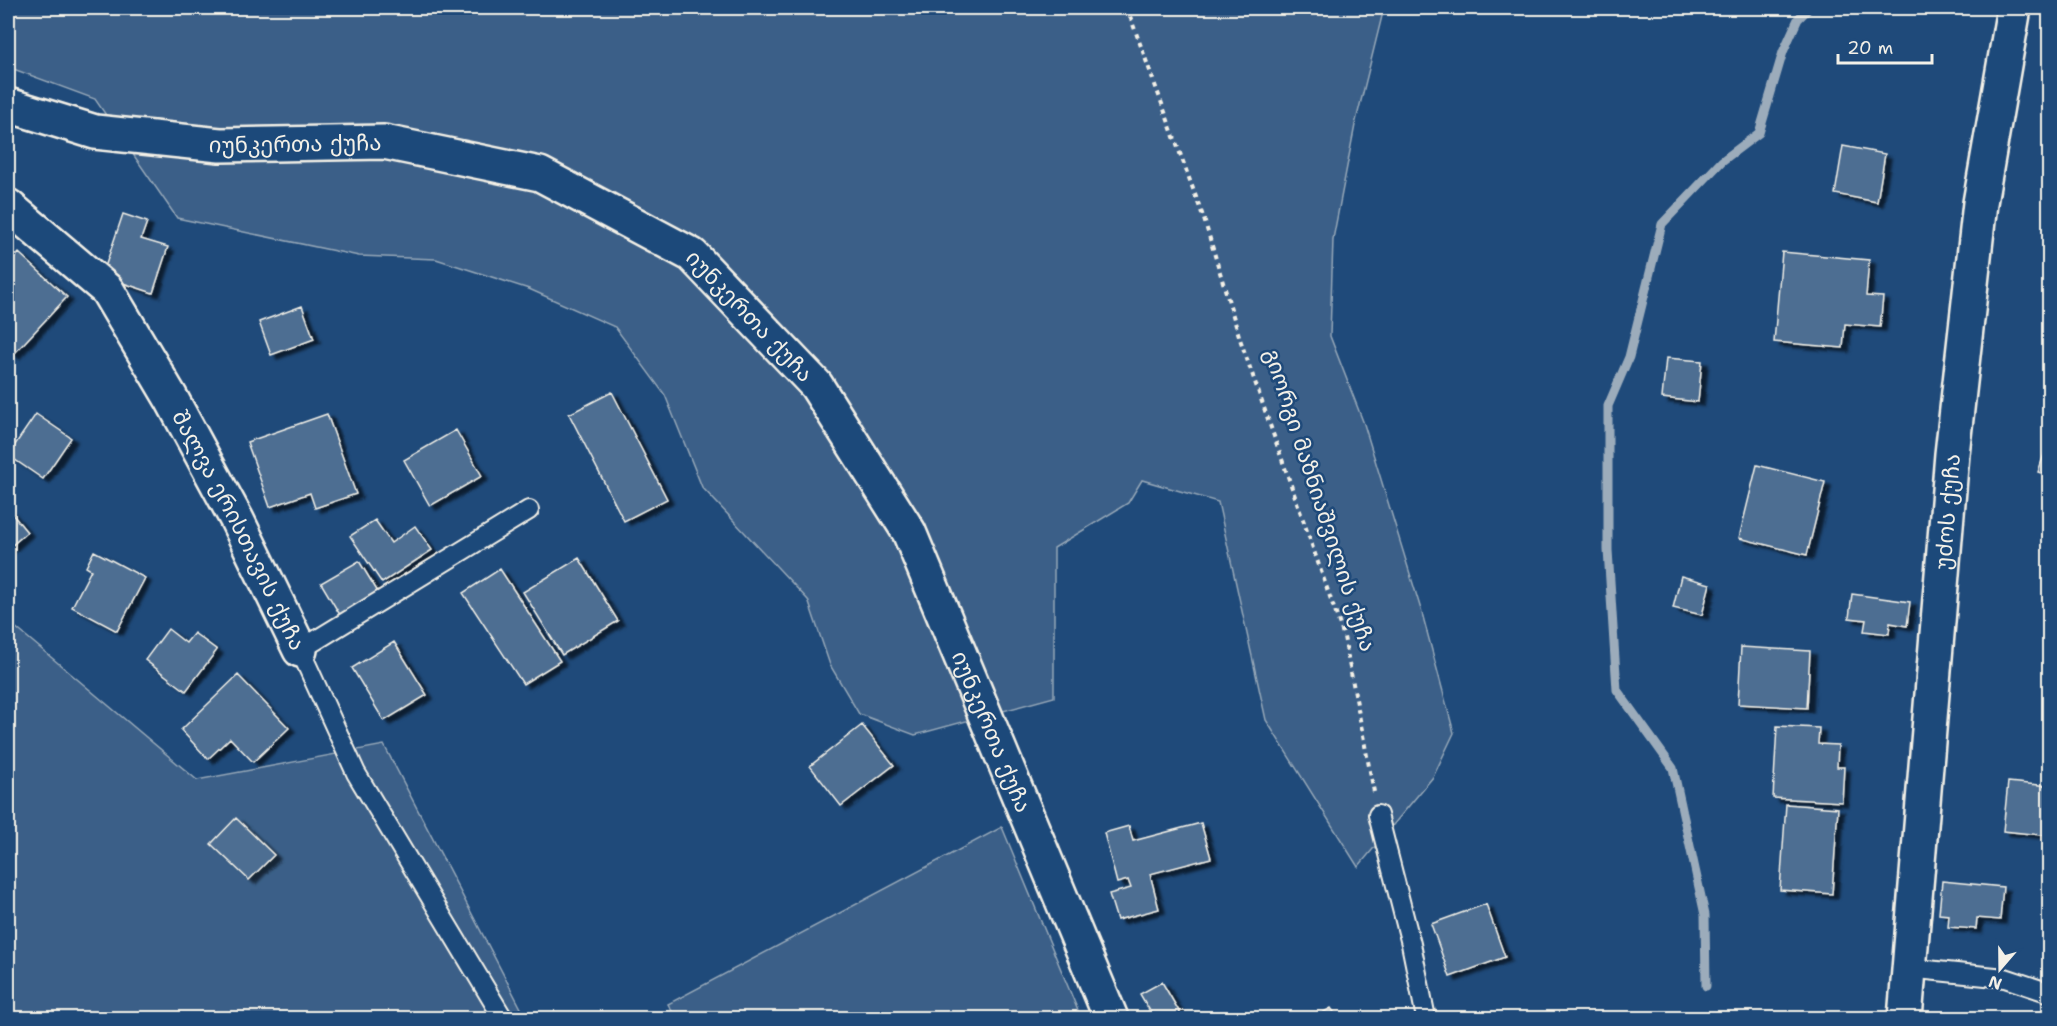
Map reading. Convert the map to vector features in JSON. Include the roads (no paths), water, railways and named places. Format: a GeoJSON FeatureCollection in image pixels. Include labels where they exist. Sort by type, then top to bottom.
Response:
{"type":"FeatureCollection","features":[{"type":"Feature","properties":{"kind":"main road","name":"უძოს ქუჩა"},"geometry":{"type":"LineString","coordinates":[[1905,1018],[1952,454],[1978,214],[2014,8]]}},
{"type":"Feature","properties":{"kind":"main road","name":"იუნკერთა ქუჩა"},"geometry":{"type":"LineString","coordinates":[[8,105],[95,132],[220,145],[384,142],[540,174],[692,255],[816,385],[909,532],[1111,1018]]}},
{"type":"Feature","properties":{"kind":"main road","name":"შალვა ერისთავის ქუჩა"},"geometry":{"type":"LineString","coordinates":[[8,206],[107,290],[171,398],[237,520],[300,650]]}},
{"type":"Feature","properties":{"kind":"lane","name":"შალვა ერისთავის ქუჩა"},"geometry":{"type":"LineString","coordinates":[[300,650],[529,510]]}},
{"type":"Feature","properties":{"kind":"lane"},"geometry":{"type":"LineString","coordinates":[[300,650],[356,773],[503,1018]]}},
{"type":"Feature","properties":{"kind":"lane"},"geometry":{"type":"LineString","coordinates":[[1378,815],[1411,944],[1425,1018]]}},
{"type":"Feature","properties":{"kind":"lane"},"geometry":{"type":"LineString","coordinates":[[1908,968],[2005,978],[2049,993]]}},
{"type":"Feature","properties":{"kind":"waterway"},"geometry":{"type":"LineString","coordinates":[[1706,986],[1705,915],[1673,768],[1617,690],[1608,550],[1608,406],[1629,357],[1662,224],[1722,161],[1759,133],[1783,52],[1798,19],[1809,8]]}}]}
